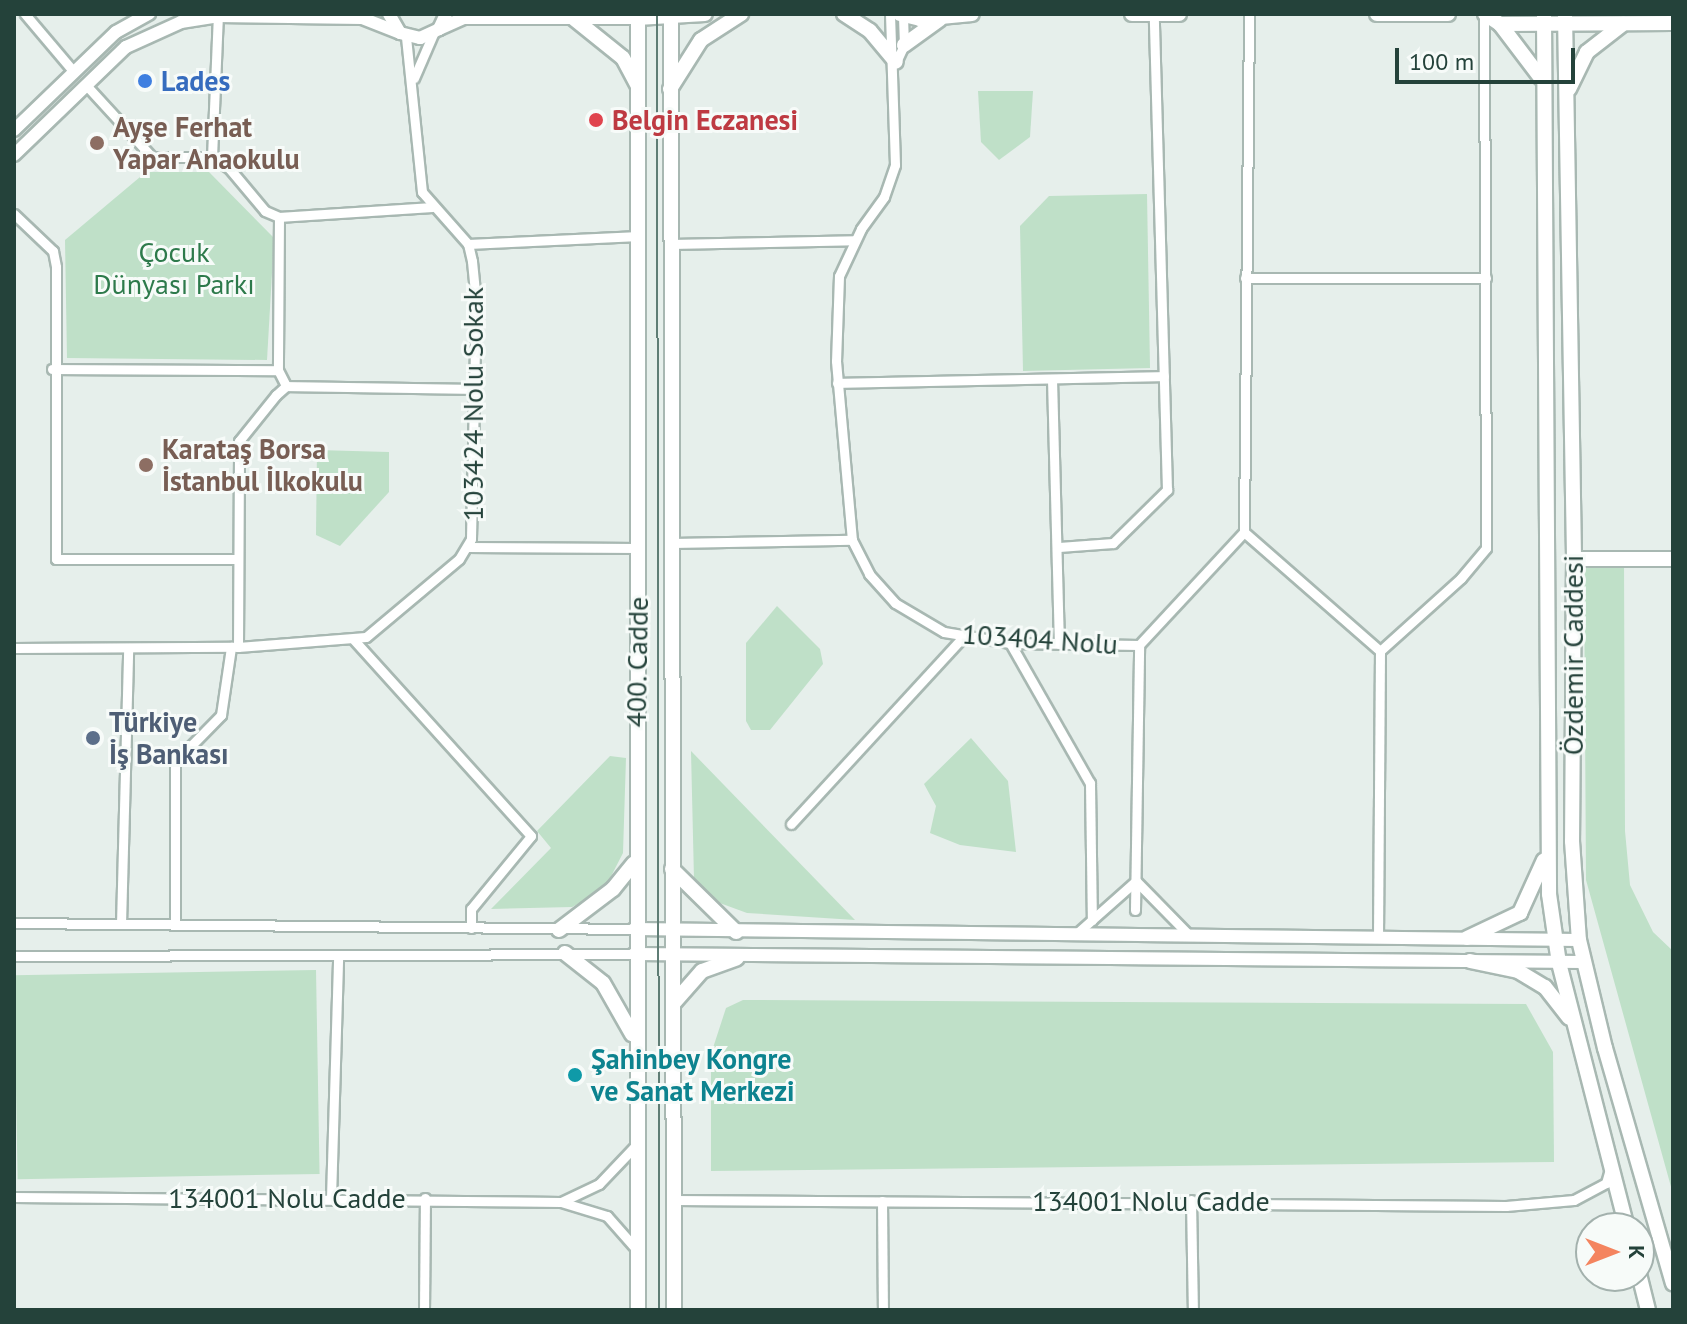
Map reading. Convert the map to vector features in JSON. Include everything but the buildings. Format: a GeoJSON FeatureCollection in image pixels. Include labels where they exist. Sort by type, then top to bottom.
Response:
{"type":"FeatureCollection","features":[{"type":"Feature","properties":{"kind":"main road"},"geometry":{"type":"LineString","coordinates":[[638,16],[705,14]]}},
{"type":"Feature","properties":{"kind":"main road"},"geometry":{"type":"LineString","coordinates":[[670,89],[701,40],[741,14]]}},
{"type":"Feature","properties":{"kind":"main road"},"geometry":{"type":"LineString","coordinates":[[844,14],[870,31],[896,62]]}},
{"type":"Feature","properties":{"kind":"main road"},"geometry":{"type":"LineString","coordinates":[[902,14],[940,19],[972,14]]}},
{"type":"Feature","properties":{"kind":"main road"},"geometry":{"type":"LineString","coordinates":[[1132,14],[1179,14]]}},
{"type":"Feature","properties":{"kind":"main road"},"geometry":{"type":"LineString","coordinates":[[1377,14],[1448,14]]}},
{"type":"Feature","properties":{"kind":"main road"},"geometry":{"type":"LineString","coordinates":[[1484,14],[1500,24],[1541,78]]}},
{"type":"Feature","properties":{"kind":"main road","name":"400. Cadde"},"geometry":{"type":"LineString","coordinates":[[638,16],[638,548],[634,863],[638,1310]]}},
{"type":"Feature","properties":{"kind":"main road"},"geometry":{"type":"LineString","coordinates":[[572,17],[623,58],[639,88]]}},
{"type":"Feature","properties":{"kind":"main road","name":"400. Cadde"},"geometry":{"type":"LineString","coordinates":[[671,17],[674,1310]]}},
{"type":"Feature","properties":{"kind":"main road"},"geometry":{"type":"LineString","coordinates":[[904,45],[940,19]]}},
{"type":"Feature","properties":{"kind":"main road"},"geometry":{"type":"LineString","coordinates":[[1500,24],[1543,19],[1673,23]]}},
{"type":"Feature","properties":{"kind":"main road","name":"Özdemir Caddesi"},"geometry":{"type":"LineString","coordinates":[[1543,19],[1548,848],[1559,963],[1623,1212]]}},
{"type":"Feature","properties":{"kind":"main road","name":"Özdemir Caddesi"},"geometry":{"type":"LineString","coordinates":[[1565,19],[1574,559],[1572,841],[1579,940],[1673,1283]]}},
{"type":"Feature","properties":{"kind":"main road"},"geometry":{"type":"LineString","coordinates":[[1565,113],[1580,62],[1623,23]]}},
{"type":"Feature","properties":{"kind":"main road"},"geometry":{"type":"LineString","coordinates":[[1574,559],[1673,559]]}},
{"type":"Feature","properties":{"kind":"main road"},"geometry":{"type":"LineString","coordinates":[[1467,938],[1520,913],[1535,889],[1548,848]]}},
{"type":"Feature","properties":{"kind":"main road"},"geometry":{"type":"LineString","coordinates":[[559,930],[613,889],[634,863]]}},
{"type":"Feature","properties":{"kind":"main road"},"geometry":{"type":"LineString","coordinates":[[672,869],[736,932]]}},
{"type":"Feature","properties":{"kind":"main road"},"geometry":{"type":"LineString","coordinates":[[565,953],[603,983],[635,1038]]}},
{"type":"Feature","properties":{"kind":"main road"},"geometry":{"type":"LineString","coordinates":[[673,1005],[702,971],[737,958]]}},
{"type":"Feature","properties":{"kind":"main road"},"geometry":{"type":"LineString","coordinates":[[1470,961],[1518,971],[1545,987],[1575,1025]]}},
{"type":"Feature","properties":{"kind":"street"},"geometry":{"type":"LineString","coordinates":[[25,14],[74,72]]}},
{"type":"Feature","properties":{"kind":"street"},"geometry":{"type":"LineString","coordinates":[[389,14],[403,34],[414,78],[419,181],[432,207],[468,244],[639,236]]}},
{"type":"Feature","properties":{"kind":"street"},"geometry":{"type":"LineString","coordinates":[[414,78],[446,14]]}},
{"type":"Feature","properties":{"kind":"street","name":"103404 Nolu"},"geometry":{"type":"LineString","coordinates":[[890,14],[896,62],[895,165],[884,197],[855,240],[839,276],[837,383],[852,540],[869,574],[895,603],[926,625],[962,638],[1010,643],[1139,645],[1244,532]]}},
{"type":"Feature","properties":{"kind":"street"},"geometry":{"type":"LineString","coordinates":[[896,62],[904,45],[902,14]]}},
{"type":"Feature","properties":{"kind":"street"},"geometry":{"type":"LineString","coordinates":[[1059,547],[1113,543],[1167,490],[1154,14]]}},
{"type":"Feature","properties":{"kind":"street"},"geometry":{"type":"LineString","coordinates":[[1249,14],[1244,532],[1380,651]]}},
{"type":"Feature","properties":{"kind":"street"},"geometry":{"type":"LineString","coordinates":[[1378,937],[1380,651],[1461,578],[1486,548],[1484,14]]}},
{"type":"Feature","properties":{"kind":"street"},"geometry":{"type":"LineString","coordinates":[[14,130],[116,32],[145,15]]}},
{"type":"Feature","properties":{"kind":"street"},"geometry":{"type":"LineString","coordinates":[[212,157],[218,16]]}},
{"type":"Feature","properties":{"kind":"street"},"geometry":{"type":"LineString","coordinates":[[14,155],[126,47],[152,32],[218,16],[362,18],[403,34],[436,31],[464,18],[638,16]]}},
{"type":"Feature","properties":{"kind":"street"},"geometry":{"type":"LineString","coordinates":[[86,85],[152,157],[212,157],[229,168],[265,211],[279,217],[432,207]]}},
{"type":"Feature","properties":{"kind":"street"},"geometry":{"type":"LineString","coordinates":[[14,214],[53,251],[56,559],[238,559]]}},
{"type":"Feature","properties":{"kind":"street"},"geometry":{"type":"LineString","coordinates":[[279,217],[278,370],[286,386]]}},
{"type":"Feature","properties":{"kind":"street"},"geometry":{"type":"LineString","coordinates":[[671,244],[855,240]]}},
{"type":"Feature","properties":{"kind":"street","name":"103424 Nolu Sokak"},"geometry":{"type":"LineString","coordinates":[[14,648],[128,650],[234,647],[366,637],[467,547],[475,519],[476,302],[468,244]]}},
{"type":"Feature","properties":{"kind":"street"},"geometry":{"type":"LineString","coordinates":[[1245,278],[1486,278]]}},
{"type":"Feature","properties":{"kind":"street"},"geometry":{"type":"LineString","coordinates":[[52,369],[278,370]]}},
{"type":"Feature","properties":{"kind":"street"},"geometry":{"type":"LineString","coordinates":[[837,383],[1164,376]]}},
{"type":"Feature","properties":{"kind":"street"},"geometry":{"type":"LineString","coordinates":[[1052,379],[1059,547],[1059,644]]}},
{"type":"Feature","properties":{"kind":"street"},"geometry":{"type":"LineString","coordinates":[[286,386],[474,389]]}},
{"type":"Feature","properties":{"kind":"street"},"geometry":{"type":"LineString","coordinates":[[175,925],[175,762],[221,715],[234,647],[239,441],[286,386]]}},
{"type":"Feature","properties":{"kind":"street"},"geometry":{"type":"LineString","coordinates":[[672,543],[852,540]]}},
{"type":"Feature","properties":{"kind":"street"},"geometry":{"type":"LineString","coordinates":[[467,547],[638,548]]}},
{"type":"Feature","properties":{"kind":"street"},"geometry":{"type":"LineString","coordinates":[[791,824],[962,638]]}},
{"type":"Feature","properties":{"kind":"street"},"geometry":{"type":"LineString","coordinates":[[354,640],[531,836],[471,909],[471,928]]}},
{"type":"Feature","properties":{"kind":"street"},"geometry":{"type":"LineString","coordinates":[[1010,643],[1090,783],[1092,920]]}},
{"type":"Feature","properties":{"kind":"street"},"geometry":{"type":"LineString","coordinates":[[1135,910],[1139,645]]}},
{"type":"Feature","properties":{"kind":"street"},"geometry":{"type":"LineString","coordinates":[[121,924],[128,650]]}},
{"type":"Feature","properties":{"kind":"street"},"geometry":{"type":"LineString","coordinates":[[1076,934],[1136,881]]}},
{"type":"Feature","properties":{"kind":"street"},"geometry":{"type":"LineString","coordinates":[[1136,881],[1188,934]]}},
{"type":"Feature","properties":{"kind":"street"},"geometry":{"type":"LineString","coordinates":[[14,923],[1579,940]]}},
{"type":"Feature","properties":{"kind":"street"},"geometry":{"type":"LineString","coordinates":[[14,956],[565,953],[737,958],[1583,962]]}},
{"type":"Feature","properties":{"kind":"street"},"geometry":{"type":"LineString","coordinates":[[331,1198],[338,955]]}},
{"type":"Feature","properties":{"kind":"street","name":"134001 Nolu Cadde"},"geometry":{"type":"LineString","coordinates":[[561,1202],[599,1184],[635,1146]]}},
{"type":"Feature","properties":{"kind":"street","name":"134001 Nolu Cadde"},"geometry":{"type":"LineString","coordinates":[[674,1200],[1191,1200],[1506,1206],[1592,1193],[1606,1183],[1612,1166]]}},
{"type":"Feature","properties":{"kind":"street","name":"134001 Nolu Cadde"},"geometry":{"type":"LineString","coordinates":[[14,1197],[425,1198],[561,1202],[607,1216],[637,1250]]}},
{"type":"Feature","properties":{"kind":"street"},"geometry":{"type":"LineString","coordinates":[[424,1310],[425,1198]]}},
{"type":"Feature","properties":{"kind":"street"},"geometry":{"type":"LineString","coordinates":[[1191,1200],[1193,1310]]}},
{"type":"Feature","properties":{"kind":"street"},"geometry":{"type":"LineString","coordinates":[[882,1201],[883,1310]]}},
{"type":"Feature","properties":{"kind":"green space"},"geometry":{"type":"Polygon","coordinates":[[[978,91],[1033,91],[1030,137],[999,160],[981,142],[978,91]]]}},
{"type":"Feature","properties":{"kind":"green space","name":"Çocuk Dünyası Parkı"},"geometry":{"type":"Polygon","coordinates":[[[146,172],[209,172],[274,238],[267,360],[67,358],[65,240],[146,172]]]}},
{"type":"Feature","properties":{"kind":"green space"},"geometry":{"type":"Polygon","coordinates":[[[1147,194],[1150,368],[1023,371],[1020,226],[1049,196],[1147,194]]]}},
{"type":"Feature","properties":{"kind":"green space"},"geometry":{"type":"Polygon","coordinates":[[[317,450],[389,452],[389,492],[340,546],[316,535],[317,450]]]}},
{"type":"Feature","properties":{"kind":"green space"},"geometry":{"type":"Polygon","coordinates":[[[1624,558],[1625,831],[1630,885],[1653,932],[1673,951],[1673,1194],[1586,880],[1584,559],[1624,558]]]}},
{"type":"Feature","properties":{"kind":"green space"},"geometry":{"type":"Polygon","coordinates":[[[777,606],[820,649],[823,664],[770,730],[751,730],[746,721],[746,643],[777,606]]]}},
{"type":"Feature","properties":{"kind":"green space"},"geometry":{"type":"Polygon","coordinates":[[[971,738],[1008,781],[1016,852],[960,845],[930,833],[936,806],[924,784],[971,738]]]}},
{"type":"Feature","properties":{"kind":"green space"},"geometry":{"type":"Polygon","coordinates":[[[691,751],[855,920],[747,913],[717,902],[694,879],[691,751]]]}},
{"type":"Feature","properties":{"kind":"green space"},"geometry":{"type":"Polygon","coordinates":[[[610,756],[626,758],[623,853],[604,890],[572,907],[491,909],[551,848],[537,831],[610,756]]]}},
{"type":"Feature","properties":{"kind":"green space"},"geometry":{"type":"Polygon","coordinates":[[[316,970],[320,1174],[18,1179],[14,975],[316,970]]]}},
{"type":"Feature","properties":{"kind":"green space"},"geometry":{"type":"Polygon","coordinates":[[[743,1000],[1526,1004],[1553,1052],[1554,1162],[711,1171],[711,1054],[726,1008],[743,1000]]]}},
{"type":"Feature","properties":{"kind":"tram line"},"geometry":{"type":"LineString","coordinates":[[657,14],[659,1310]]}},
{"type":"Feature","properties":{"kind":"place","name":"Lades"},"geometry":{"type":"Point","coordinates":[145,81]}},
{"type":"Feature","properties":{"kind":"place","name":"Belgin Eczanesi"},"geometry":{"type":"Point","coordinates":[596,120]}},
{"type":"Feature","properties":{"kind":"place","name":"Ayşe Ferhat Yapar Anaokulu"},"geometry":{"type":"Point","coordinates":[97,143]}},
{"type":"Feature","properties":{"kind":"place","name":"Karataş Borsa İstanbul İlkokulu"},"geometry":{"type":"Point","coordinates":[146,465]}},
{"type":"Feature","properties":{"kind":"place","name":"Türkiye İş Bankası"},"geometry":{"type":"Point","coordinates":[93,738]}},
{"type":"Feature","properties":{"kind":"place","name":"Şahinbey Kongre ve Sanat Merkezi"},"geometry":{"type":"Point","coordinates":[575,1075]}}]}
